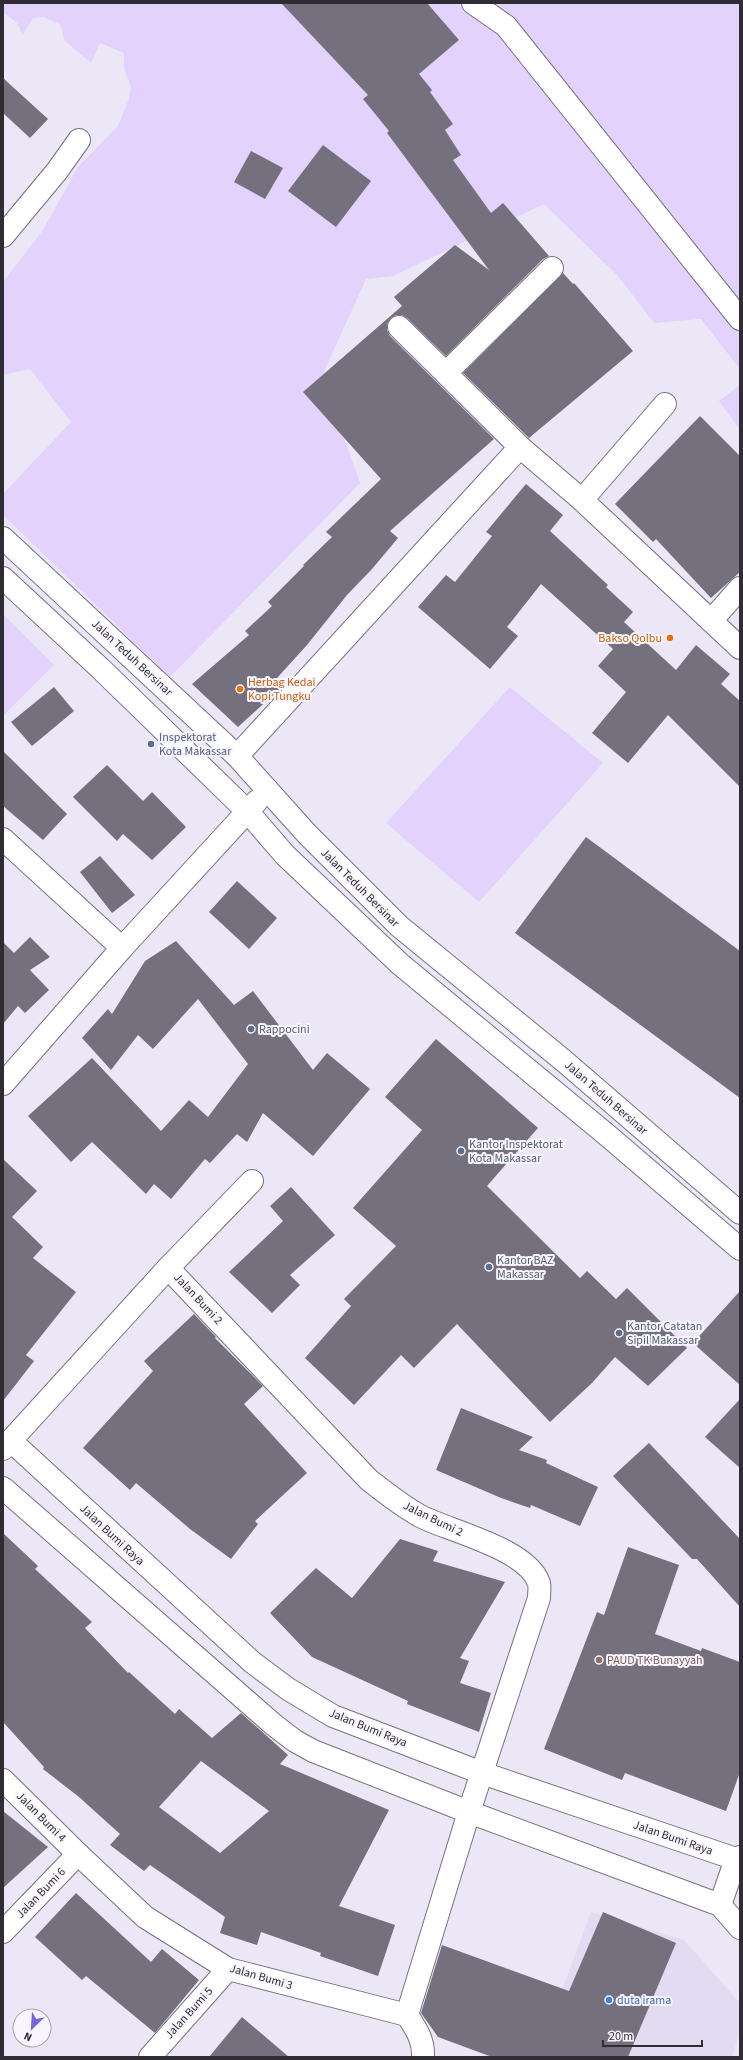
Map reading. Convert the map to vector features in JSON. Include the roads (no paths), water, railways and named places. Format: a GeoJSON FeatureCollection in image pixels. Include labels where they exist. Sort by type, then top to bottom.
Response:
{"type":"FeatureCollection","features":[{"type":"Feature","properties":{"kind":"street"},"geometry":{"type":"LineString","coordinates":[[472,3],[506,26],[740,319]]}},
{"type":"Feature","properties":{"kind":"street"},"geometry":{"type":"LineString","coordinates":[[3,236],[57,171],[79,140]]}},
{"type":"Feature","properties":{"kind":"street"},"geometry":{"type":"LineString","coordinates":[[446,373],[552,268]]}},
{"type":"Feature","properties":{"kind":"street"},"geometry":{"type":"LineString","coordinates":[[399,326],[520,447],[582,500],[740,648]]}},
{"type":"Feature","properties":{"kind":"street"},"geometry":{"type":"LineString","coordinates":[[582,500],[665,404]]}},
{"type":"Feature","properties":{"kind":"street"},"geometry":{"type":"LineString","coordinates":[[237,756],[520,447]]}},
{"type":"Feature","properties":{"kind":"street","name":"Jalan Teduh Bersinar"},"geometry":{"type":"LineString","coordinates":[[3,538],[237,756],[307,834],[399,926],[564,1061],[740,1213]]}},
{"type":"Feature","properties":{"kind":"street"},"geometry":{"type":"LineString","coordinates":[[3,578],[102,669],[247,811],[285,855],[400,964],[607,1135],[740,1249]]}},
{"type":"Feature","properties":{"kind":"street"},"geometry":{"type":"LineString","coordinates":[[711,621],[740,588]]}},
{"type":"Feature","properties":{"kind":"street"},"geometry":{"type":"LineString","coordinates":[[7,1073],[247,811],[268,790]]}},
{"type":"Feature","properties":{"kind":"street"},"geometry":{"type":"LineString","coordinates":[[3,838],[122,948]]}},
{"type":"Feature","properties":{"kind":"street","name":"Jalan Bumi 2"},"geometry":{"type":"LineString","coordinates":[[7,1445],[168,1268],[252,1181]]}},
{"type":"Feature","properties":{"kind":"street","name":"Jalan Bumi 2"},"geometry":{"type":"LineString","coordinates":[[168,1268],[369,1480],[398,1502],[422,1517],[516,1556],[532,1572],[539,1584],[539,1598],[482,1774],[468,1812]]}},
{"type":"Feature","properties":{"kind":"street","name":"Jalan Bumi Raya"},"geometry":{"type":"LineString","coordinates":[[7,1445],[252,1662],[288,1689],[333,1716],[482,1774],[738,1858],[720,1905]]}},
{"type":"Feature","properties":{"kind":"street"},"geometry":{"type":"LineString","coordinates":[[3,1488],[238,1694],[295,1741],[313,1751],[468,1812],[720,1905],[740,1928]]}},
{"type":"Feature","properties":{"kind":"street","name":"Jalan Bumi 4"},"geometry":{"type":"LineString","coordinates":[[3,1780],[78,1854]]}},
{"type":"Feature","properties":{"kind":"street"},"geometry":{"type":"LineString","coordinates":[[423,2057],[424,2046],[407,2016],[468,1812]]}},
{"type":"Feature","properties":{"kind":"street","name":"Jalan Bumi 6"},"geometry":{"type":"LineString","coordinates":[[3,1932],[78,1854]]}},
{"type":"Feature","properties":{"kind":"street","name":"Jalan Bumi 3"},"geometry":{"type":"LineString","coordinates":[[78,1854],[145,1916],[228,1969],[407,2016]]}},
{"type":"Feature","properties":{"kind":"street","name":"Jalan Bumi 5"},"geometry":{"type":"LineString","coordinates":[[150,2057],[228,1969]]}},
{"type":"Feature","properties":{"kind":"place","name":"Bakso Qolbu"},"geometry":{"type":"Point","coordinates":[670,638]}},
{"type":"Feature","properties":{"kind":"place","name":"Herbag Kedai Kopi Tungku"},"geometry":{"type":"Point","coordinates":[240,689]}},
{"type":"Feature","properties":{"kind":"place","name":"Inspektorat Kota Makassar"},"geometry":{"type":"Point","coordinates":[151,744]}},
{"type":"Feature","properties":{"kind":"place","name":"Rappocini"},"geometry":{"type":"Point","coordinates":[251,1029]}},
{"type":"Feature","properties":{"kind":"place","name":"Kantor Inspektorat Kota Makassar"},"geometry":{"type":"Point","coordinates":[461,1151]}},
{"type":"Feature","properties":{"kind":"place","name":"Kantor BAZ Makassar"},"geometry":{"type":"Point","coordinates":[489,1267]}},
{"type":"Feature","properties":{"kind":"place","name":"Kantor Catatan Sipil Makassar"},"geometry":{"type":"Point","coordinates":[619,1333]}},
{"type":"Feature","properties":{"kind":"place","name":"PAUD TK Bunayyah"},"geometry":{"type":"Point","coordinates":[599,1660]}},
{"type":"Feature","properties":{"kind":"place","name":"duta irama"},"geometry":{"type":"Point","coordinates":[609,2000]}}]}
